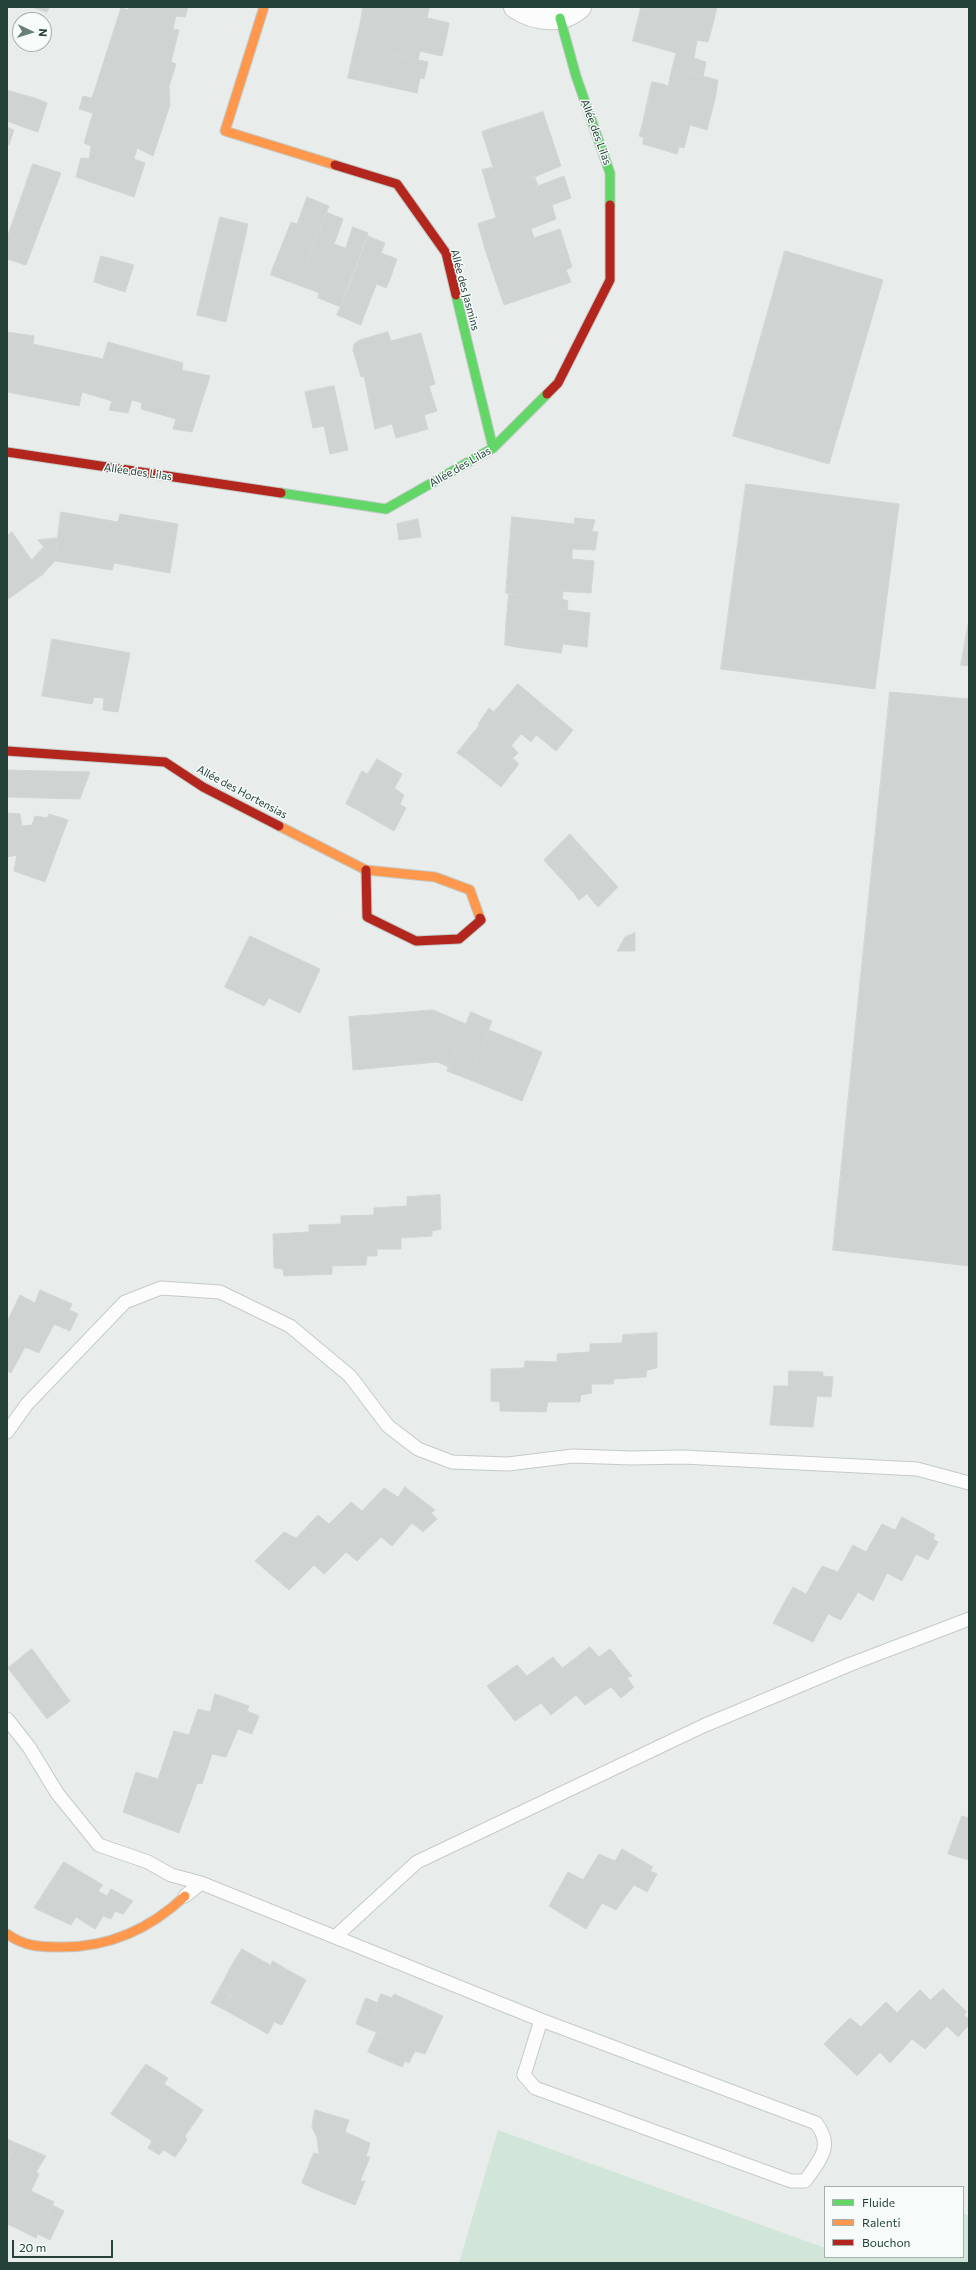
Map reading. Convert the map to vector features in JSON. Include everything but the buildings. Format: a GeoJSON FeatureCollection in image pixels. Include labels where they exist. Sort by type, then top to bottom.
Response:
{"type":"FeatureCollection","features":[{"type":"Feature","properties":{"kind":"street","name":"Allée des Jasmins"},"geometry":{"type":"LineString","coordinates":[[264,7],[225,131],[397,184],[446,254],[493,448]]}},
{"type":"Feature","properties":{"kind":"street"},"geometry":{"type":"LineString","coordinates":[[515,7],[526,14],[543,19],[560,18],[580,7]]}},
{"type":"Feature","properties":{"kind":"street","name":"Allée des Lilas"},"geometry":{"type":"LineString","coordinates":[[7,452],[386,509],[493,448],[558,383],[610,280],[610,173],[576,76],[560,18]]}},
{"type":"Feature","properties":{"kind":"street","name":"Allée des Hortensias"},"geometry":{"type":"LineString","coordinates":[[7,751],[166,762],[203,787],[366,870],[435,877],[470,890],[481,920],[459,939],[416,941],[368,917],[366,870]]}},
{"type":"Feature","properties":{"kind":"street"},"geometry":{"type":"LineString","coordinates":[[7,1934],[26,1945],[61,1947],[92,1946],[133,1933],[172,1910],[185,1896]]}},
{"type":"Feature","properties":{"kind":"lane"},"geometry":{"type":"LineString","coordinates":[[7,1432],[27,1404],[66,1366],[125,1302],[161,1288],[220,1292],[290,1326],[350,1376],[388,1426],[418,1449],[452,1462],[508,1464],[573,1456],[632,1458],[683,1457],[917,1469],[969,1483]]}},
{"type":"Feature","properties":{"kind":"lane"},"geometry":{"type":"LineString","coordinates":[[335,1937],[417,1862],[703,1726],[851,1664],[969,1619]]}},
{"type":"Feature","properties":{"kind":"lane"},"geometry":{"type":"LineString","coordinates":[[7,1719],[29,1747],[57,1793],[99,1844],[148,1862],[171,1875],[201,1883],[540,2020],[816,2123],[824,2133],[825,2149],[805,2181],[791,2181],[535,2088],[524,2075],[540,2020]]}},
{"type":"Feature","properties":{"kind":"lane"},"geometry":{"type":"LineString","coordinates":[[185,1896],[201,1883]]}},
{"type":"Feature","properties":{"kind":"green space"},"geometry":{"type":"Polygon","coordinates":[[[498,2130],[824,2248],[824,2258],[964,2258],[964,2214],[969,2216],[969,2263],[459,2263],[498,2130]]]}},
{"type":"Feature","properties":{"kind":"traffic: fast"},"geometry":{"type":"LineString","coordinates":[[560,18],[576,76],[610,173],[610,205]]}},
{"type":"Feature","properties":{"kind":"traffic: fast"},"geometry":{"type":"LineString","coordinates":[[456,295],[493,448]]}},
{"type":"Feature","properties":{"kind":"traffic: fast"},"geometry":{"type":"LineString","coordinates":[[281,493],[386,509],[493,448],[547,394]]}},
{"type":"Feature","properties":{"kind":"traffic: slow"},"geometry":{"type":"LineString","coordinates":[[264,7],[225,131],[335,165]]}},
{"type":"Feature","properties":{"kind":"traffic: slow"},"geometry":{"type":"LineString","coordinates":[[279,826],[366,870],[435,877],[470,890],[480,918]]}},
{"type":"Feature","properties":{"kind":"traffic: slow"},"geometry":{"type":"LineString","coordinates":[[7,1934],[19,1941],[38,1946],[51,1947],[94,1944],[111,1940],[142,1927],[172,1908],[185,1896]]}},
{"type":"Feature","properties":{"kind":"traffic: jam"},"geometry":{"type":"LineString","coordinates":[[335,165],[397,184],[446,253],[456,295]]}},
{"type":"Feature","properties":{"kind":"traffic: jam"},"geometry":{"type":"LineString","coordinates":[[547,394],[558,383],[610,280],[610,205]]}},
{"type":"Feature","properties":{"kind":"traffic: jam"},"geometry":{"type":"LineString","coordinates":[[7,452],[281,493]]}},
{"type":"Feature","properties":{"kind":"traffic: jam"},"geometry":{"type":"LineString","coordinates":[[7,751],[165,762],[203,787],[279,826]]}},
{"type":"Feature","properties":{"kind":"traffic: jam"},"geometry":{"type":"LineString","coordinates":[[366,870],[367,917],[416,941],[459,939],[481,920],[480,918]]}}]}
